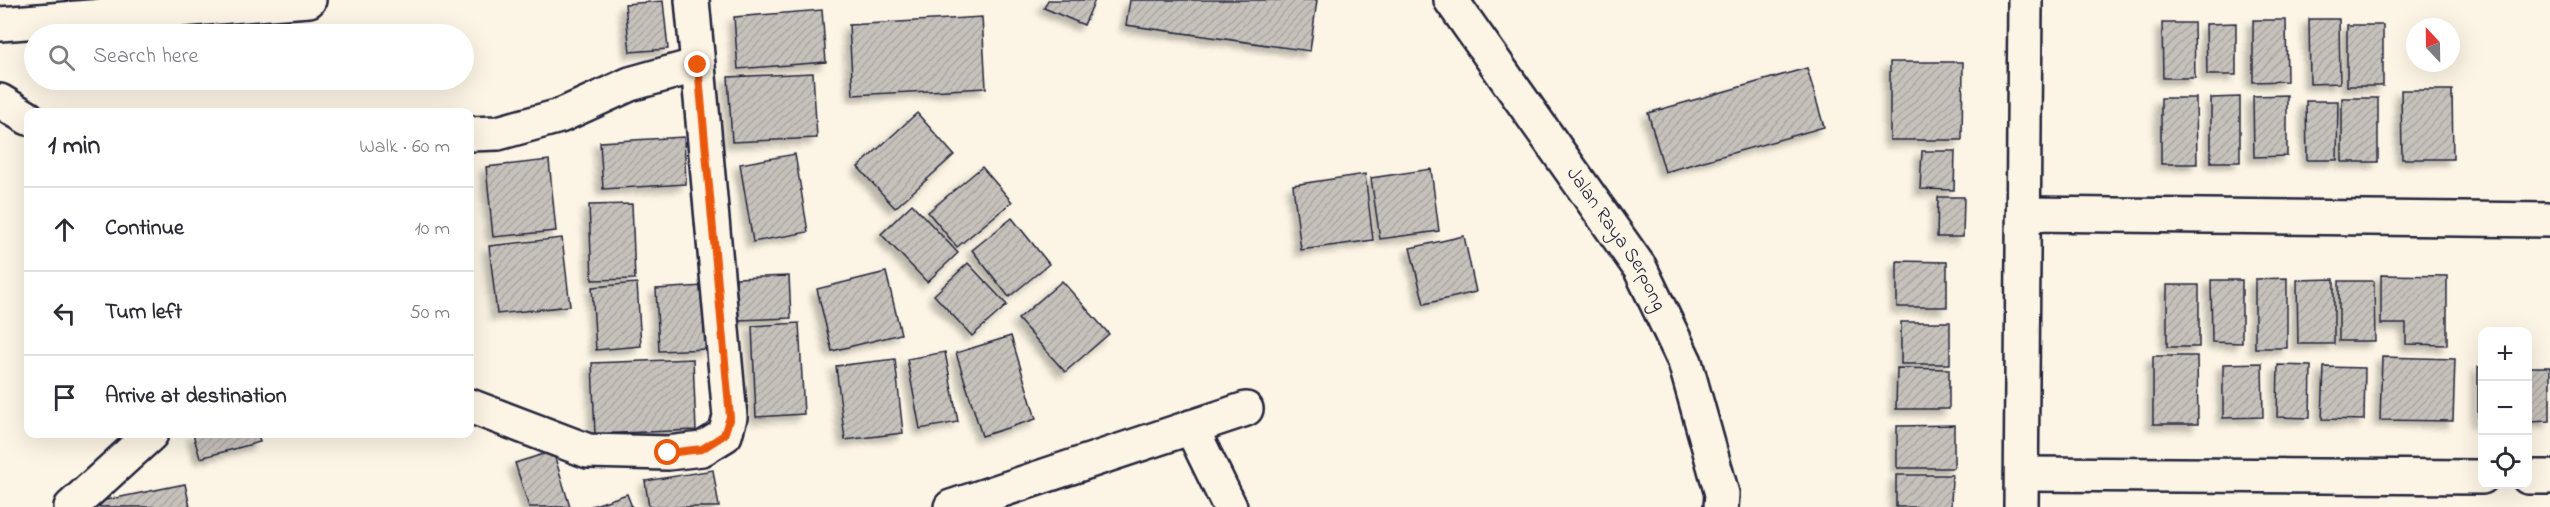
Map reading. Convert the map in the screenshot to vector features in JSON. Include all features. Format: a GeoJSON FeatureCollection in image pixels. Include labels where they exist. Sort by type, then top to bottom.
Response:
{"type":"FeatureCollection","features":[{"type":"Feature","properties":{"kind":"street"},"geometry":{"type":"LineString","coordinates":[[0,24],[309,0]]}},
{"type":"Feature","properties":{"kind":"street"},"geometry":{"type":"LineString","coordinates":[[474,408],[588,451],[668,453],[702,449],[724,435],[730,417],[692,0]]}},
{"type":"Feature","properties":{"kind":"street","name":"Jalan Raya Serpong"},"geometry":{"type":"LineString","coordinates":[[1451,0],[1640,268],[1685,362],[1722,494],[1721,507]]}},
{"type":"Feature","properties":{"kind":"street"},"geometry":{"type":"LineString","coordinates":[[2021,507],[2025,0]]}},
{"type":"Feature","properties":{"kind":"street"},"geometry":{"type":"LineString","coordinates":[[474,134],[498,133],[560,116],[630,84],[698,65]]}},
{"type":"Feature","properties":{"kind":"street"},"geometry":{"type":"LineString","coordinates":[[0,101],[24,116]]}},
{"type":"Feature","properties":{"kind":"street"},"geometry":{"type":"LineString","coordinates":[[2024,214],[2550,220]]}},
{"type":"Feature","properties":{"kind":"street"},"geometry":{"type":"LineString","coordinates":[[951,507],[1246,409]]}},
{"type":"Feature","properties":{"kind":"street"},"geometry":{"type":"LineString","coordinates":[[1191,427],[1230,507]]}},
{"type":"Feature","properties":{"kind":"street"},"geometry":{"type":"LineString","coordinates":[[71,507],[147,438]]}},
{"type":"Feature","properties":{"kind":"street"},"geometry":{"type":"LineString","coordinates":[[2022,474],[2478,477]]}},
{"type":"Feature","properties":{"kind":"street"},"geometry":{"type":"LineString","coordinates":[[2532,477],[2550,477]]}},
{"type":"Feature","properties":{"kind":"building"},"geometry":{"type":"Polygon","coordinates":[[[1048,0],[1095,0],[1084,25],[1044,8],[1048,0]]]}},
{"type":"Feature","properties":{"kind":"building"},"geometry":{"type":"Polygon","coordinates":[[[1130,0],[1317,0],[1310,51],[1126,25],[1130,0]]]}},
{"type":"Feature","properties":{"kind":"building"},"geometry":{"type":"Polygon","coordinates":[[[663,1],[668,49],[630,52],[625,4],[663,1]]]}},
{"type":"Feature","properties":{"kind":"building"},"geometry":{"type":"Polygon","coordinates":[[[822,10],[826,62],[738,69],[734,17],[822,10]]]}},
{"type":"Feature","properties":{"kind":"building"},"geometry":{"type":"Polygon","coordinates":[[[982,17],[986,88],[853,95],[849,25],[982,17]]]}},
{"type":"Feature","properties":{"kind":"building"},"geometry":{"type":"Polygon","coordinates":[[[2309,19],[2339,19],[2340,83],[2310,84],[2309,19]]]}},
{"type":"Feature","properties":{"kind":"building"},"geometry":{"type":"Polygon","coordinates":[[[2253,20],[2286,20],[2287,81],[2253,82],[2253,20]]]}},
{"type":"Feature","properties":{"kind":"building"},"geometry":{"type":"Polygon","coordinates":[[[2162,23],[2194,23],[2195,78],[2163,78],[2162,23]]]}},
{"type":"Feature","properties":{"kind":"building"},"geometry":{"type":"Polygon","coordinates":[[[2236,23],[2236,75],[2207,75],[2206,24],[2236,23]]]}},
{"type":"Feature","properties":{"kind":"building"},"geometry":{"type":"Polygon","coordinates":[[[2347,25],[2383,25],[2383,86],[2347,86],[2347,25]]]}},
{"type":"Feature","properties":{"kind":"building"},"geometry":{"type":"Polygon","coordinates":[[[1890,62],[1963,62],[1962,140],[1890,140],[1890,62]]]}},
{"type":"Feature","properties":{"kind":"building"},"geometry":{"type":"Polygon","coordinates":[[[1807,68],[1824,127],[1665,172],[1648,113],[1807,68]]]}},
{"type":"Feature","properties":{"kind":"building"},"geometry":{"type":"Polygon","coordinates":[[[813,73],[817,138],[732,142],[728,77],[813,73]]]}},
{"type":"Feature","properties":{"kind":"building"},"geometry":{"type":"Polygon","coordinates":[[[2401,90],[2452,90],[2453,159],[2402,159],[2401,90]]]}},
{"type":"Feature","properties":{"kind":"building"},"geometry":{"type":"Polygon","coordinates":[[[2287,95],[2287,156],[2254,157],[2253,96],[2287,95]]]}},
{"type":"Feature","properties":{"kind":"building"},"geometry":{"type":"Polygon","coordinates":[[[2240,97],[2240,162],[2211,162],[2211,98],[2240,97]]]}},
{"type":"Feature","properties":{"kind":"building"},"geometry":{"type":"Polygon","coordinates":[[[2161,98],[2196,98],[2197,164],[2161,164],[2161,98]]]}},
{"type":"Feature","properties":{"kind":"building"},"geometry":{"type":"Polygon","coordinates":[[[2342,98],[2378,98],[2378,162],[2342,162],[2342,98]]]}},
{"type":"Feature","properties":{"kind":"building"},"geometry":{"type":"Polygon","coordinates":[[[2306,101],[2338,101],[2337,160],[2307,160],[2306,101]]]}},
{"type":"Feature","properties":{"kind":"building"},"geometry":{"type":"Polygon","coordinates":[[[917,113],[954,155],[895,208],[858,167],[917,113]]]}},
{"type":"Feature","properties":{"kind":"building"},"geometry":{"type":"Polygon","coordinates":[[[684,137],[686,184],[603,189],[600,142],[684,137]]]}},
{"type":"Feature","properties":{"kind":"building"},"geometry":{"type":"Polygon","coordinates":[[[1922,151],[1955,151],[1954,190],[1920,189],[1922,151]]]}},
{"type":"Feature","properties":{"kind":"building"},"geometry":{"type":"Polygon","coordinates":[[[795,154],[808,232],[753,242],[740,164],[795,154]]]}},
{"type":"Feature","properties":{"kind":"building"},"geometry":{"type":"Polygon","coordinates":[[[549,160],[556,231],[493,237],[486,167],[549,160]]]}},
{"type":"Feature","properties":{"kind":"building"},"geometry":{"type":"Polygon","coordinates":[[[982,167],[1012,202],[957,247],[928,212],[982,167]]]}},
{"type":"Feature","properties":{"kind":"building"},"geometry":{"type":"Polygon","coordinates":[[[1431,169],[1439,231],[1380,239],[1371,178],[1431,169]]]}},
{"type":"Feature","properties":{"kind":"building"},"geometry":{"type":"Polygon","coordinates":[[[1365,174],[1373,240],[1301,250],[1293,185],[1365,174]]]}},
{"type":"Feature","properties":{"kind":"building"},"geometry":{"type":"Polygon","coordinates":[[[1938,197],[1964,197],[1963,237],[1937,237],[1938,197]]]}},
{"type":"Feature","properties":{"kind":"building"},"geometry":{"type":"Polygon","coordinates":[[[632,204],[635,279],[592,280],[589,205],[632,204]]]}},
{"type":"Feature","properties":{"kind":"building"},"geometry":{"type":"Polygon","coordinates":[[[912,204],[958,253],[927,282],[881,234],[912,204]]]}},
{"type":"Feature","properties":{"kind":"building"},"geometry":{"type":"Polygon","coordinates":[[[1012,218],[1049,264],[1009,297],[972,250],[1012,218]]]}},
{"type":"Feature","properties":{"kind":"building"},"geometry":{"type":"Polygon","coordinates":[[[1464,236],[1476,292],[1424,304],[1410,248],[1464,236]]]}},
{"type":"Feature","properties":{"kind":"building"},"geometry":{"type":"Polygon","coordinates":[[[562,238],[570,306],[497,314],[489,246],[562,238]]]}},
{"type":"Feature","properties":{"kind":"building"},"geometry":{"type":"Polygon","coordinates":[[[1897,261],[1947,262],[1947,307],[1897,307],[1897,261]]]}},
{"type":"Feature","properties":{"kind":"building"},"geometry":{"type":"Polygon","coordinates":[[[968,263],[1007,305],[972,336],[934,295],[968,263]]]}},
{"type":"Feature","properties":{"kind":"building"},"geometry":{"type":"Polygon","coordinates":[[[886,272],[901,334],[832,351],[817,289],[886,272]]]}},
{"type":"Feature","properties":{"kind":"building"},"geometry":{"type":"Polygon","coordinates":[[[2381,275],[2447,276],[2447,345],[2406,344],[2406,324],[2381,324],[2381,275]]]}},
{"type":"Feature","properties":{"kind":"building"},"geometry":{"type":"Polygon","coordinates":[[[789,276],[791,318],[737,320],[736,278],[789,276]]]}},
{"type":"Feature","properties":{"kind":"building"},"geometry":{"type":"Polygon","coordinates":[[[2287,278],[2287,348],[2255,348],[2255,279],[2287,278]]]}},
{"type":"Feature","properties":{"kind":"building"},"geometry":{"type":"Polygon","coordinates":[[[2334,279],[2334,344],[2298,344],[2297,280],[2334,279]]]}},
{"type":"Feature","properties":{"kind":"building"},"geometry":{"type":"Polygon","coordinates":[[[2211,280],[2242,280],[2242,343],[2212,342],[2211,280]]]}},
{"type":"Feature","properties":{"kind":"building"},"geometry":{"type":"Polygon","coordinates":[[[1062,281],[1109,334],[1065,372],[1018,319],[1062,281]]]}},
{"type":"Feature","properties":{"kind":"building"},"geometry":{"type":"Polygon","coordinates":[[[2339,281],[2374,281],[2375,341],[2339,341],[2339,281]]]}},
{"type":"Feature","properties":{"kind":"building"},"geometry":{"type":"Polygon","coordinates":[[[637,283],[641,346],[596,350],[592,287],[637,283]]]}},
{"type":"Feature","properties":{"kind":"building"},"geometry":{"type":"Polygon","coordinates":[[[2167,285],[2199,285],[2199,347],[2167,347],[2167,285]]]}},
{"type":"Feature","properties":{"kind":"building"},"geometry":{"type":"Polygon","coordinates":[[[704,286],[708,349],[659,351],[656,289],[704,286]]]}},
{"type":"Feature","properties":{"kind":"building"},"geometry":{"type":"Polygon","coordinates":[[[1901,322],[1950,322],[1950,364],[1901,364],[1901,322]]]}},
{"type":"Feature","properties":{"kind":"building"},"geometry":{"type":"Polygon","coordinates":[[[799,323],[804,414],[756,417],[752,326],[799,323]]]}},
{"type":"Feature","properties":{"kind":"building"},"geometry":{"type":"Polygon","coordinates":[[[1011,336],[1036,419],[982,436],[956,353],[1011,336]]]}},
{"type":"Feature","properties":{"kind":"building"},"geometry":{"type":"Polygon","coordinates":[[[945,352],[958,422],[920,429],[907,359],[945,352]]]}},
{"type":"Feature","properties":{"kind":"building"},"geometry":{"type":"Polygon","coordinates":[[[2153,356],[2197,356],[2198,424],[2153,424],[2153,356]]]}},
{"type":"Feature","properties":{"kind":"building"},"geometry":{"type":"Polygon","coordinates":[[[2382,357],[2455,359],[2453,421],[2380,420],[2382,357]]]}},
{"type":"Feature","properties":{"kind":"building"},"geometry":{"type":"Polygon","coordinates":[[[693,359],[696,430],[595,434],[592,363],[693,359]]]}},
{"type":"Feature","properties":{"kind":"building"},"geometry":{"type":"Polygon","coordinates":[[[895,359],[903,433],[845,440],[836,366],[895,359]]]}},
{"type":"Feature","properties":{"kind":"building"},"geometry":{"type":"Polygon","coordinates":[[[2262,363],[2263,417],[2223,418],[2223,364],[2262,363]]]}},
{"type":"Feature","properties":{"kind":"building"},"geometry":{"type":"Polygon","coordinates":[[[2278,365],[2311,366],[2310,418],[2277,417],[2278,365]]]}},
{"type":"Feature","properties":{"kind":"building"},"geometry":{"type":"Polygon","coordinates":[[[2324,367],[2365,368],[2364,420],[2322,419],[2324,367]]]}},
{"type":"Feature","properties":{"kind":"building"},"geometry":{"type":"Polygon","coordinates":[[[2532,367],[2550,367],[2550,421],[2532,422],[2532,367]]]}},
{"type":"Feature","properties":{"kind":"building"},"geometry":{"type":"Polygon","coordinates":[[[1897,368],[1949,369],[1949,409],[1896,409],[1897,368]]]}},
{"type":"Feature","properties":{"kind":"building"},"geometry":{"type":"Polygon","coordinates":[[[1954,425],[1954,468],[1897,468],[1897,426],[1954,425]]]}},
{"type":"Feature","properties":{"kind":"building"},"geometry":{"type":"Polygon","coordinates":[[[194,438],[259,438],[260,442],[200,458],[194,438]]]}},
{"type":"Feature","properties":{"kind":"building"},"geometry":{"type":"Polygon","coordinates":[[[553,451],[570,507],[529,507],[515,463],[553,451]]]}},
{"type":"Feature","properties":{"kind":"building"},"geometry":{"type":"Polygon","coordinates":[[[713,470],[719,507],[649,507],[645,481],[713,470]]]}},
{"type":"Feature","properties":{"kind":"building"},"geometry":{"type":"Polygon","coordinates":[[[1896,475],[1952,475],[1951,507],[1896,507],[1896,475]]]}},
{"type":"Feature","properties":{"kind":"building"},"geometry":{"type":"Polygon","coordinates":[[[185,484],[190,507],[97,507],[96,502],[185,484]]]}},
{"type":"Feature","properties":{"kind":"building"},"geometry":{"type":"Polygon","coordinates":[[[627,494],[632,507],[589,507],[627,494]]]}},
{"type":"Feature","properties":{"kind":"route"},"geometry":{"type":"LineString","coordinates":[[668,453],[702,449],[724,435],[730,417],[698,65]]}}]}
